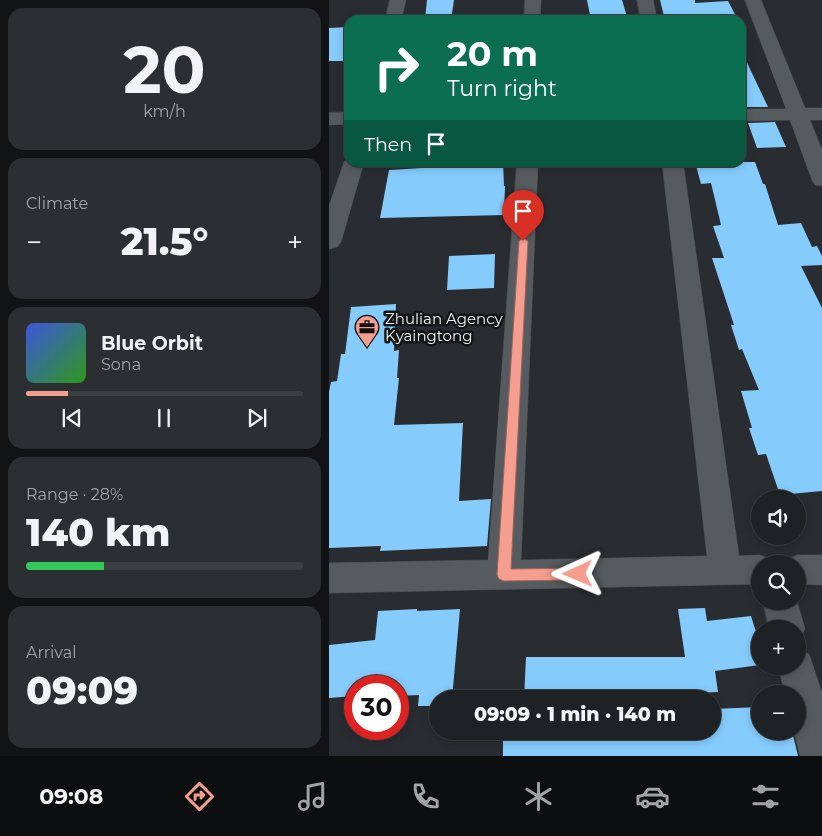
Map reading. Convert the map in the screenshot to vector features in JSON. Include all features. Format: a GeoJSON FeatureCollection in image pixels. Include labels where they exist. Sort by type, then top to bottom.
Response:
{"type":"FeatureCollection","features":[{"type":"Feature","properties":{"kind":"street"},"geometry":{"type":"LineString","coordinates":[[394,15],[398,0]]}},
{"type":"Feature","properties":{"kind":"street"},"geometry":{"type":"LineString","coordinates":[[532,15],[533,0]]}},
{"type":"Feature","properties":{"kind":"street"},"geometry":{"type":"LineString","coordinates":[[645,0],[648,15]]}},
{"type":"Feature","properties":{"kind":"street"},"geometry":{"type":"LineString","coordinates":[[753,0],[822,180]]}},
{"type":"Feature","properties":{"kind":"street"},"geometry":{"type":"LineString","coordinates":[[746,115],[822,114]]}},
{"type":"Feature","properties":{"kind":"street"},"geometry":{"type":"LineString","coordinates":[[329,119],[344,118]]}},
{"type":"Feature","properties":{"kind":"street"},"geometry":{"type":"LineString","coordinates":[[329,242],[352,167]]}},
{"type":"Feature","properties":{"kind":"street"},"geometry":{"type":"LineString","coordinates":[[504,575],[528,167]]}},
{"type":"Feature","properties":{"kind":"street"},"geometry":{"type":"LineString","coordinates":[[673,167],[725,571]]}},
{"type":"Feature","properties":{"kind":"street"},"geometry":{"type":"LineString","coordinates":[[329,578],[751,570]]}},
{"type":"Feature","properties":{"kind":"street"},"geometry":{"type":"LineString","coordinates":[[806,570],[822,570]]}},
{"type":"Feature","properties":{"kind":"street"},"geometry":{"type":"LineString","coordinates":[[798,675],[819,756]]}},
{"type":"Feature","properties":{"kind":"building"},"geometry":{"type":"Polygon","coordinates":[[[427,0],[454,0],[452,15],[426,15],[427,0]]]}},
{"type":"Feature","properties":{"kind":"building"},"geometry":{"type":"Polygon","coordinates":[[[587,0],[622,0],[626,15],[590,15],[587,0]]]}},
{"type":"Feature","properties":{"kind":"building"},"geometry":{"type":"Polygon","coordinates":[[[660,0],[695,0],[695,3],[728,1],[735,15],[664,15],[660,0]]]}},
{"type":"Feature","properties":{"kind":"building"},"geometry":{"type":"Polygon","coordinates":[[[344,27],[344,61],[329,61],[329,28],[344,27]]]}},
{"type":"Feature","properties":{"kind":"building"},"geometry":{"type":"Polygon","coordinates":[[[746,61],[768,107],[746,107],[746,61]]]}},
{"type":"Feature","properties":{"kind":"building"},"geometry":{"type":"Polygon","coordinates":[[[775,122],[786,147],[757,148],[748,123],[775,122]]]}},
{"type":"Feature","properties":{"kind":"building"},"geometry":{"type":"Polygon","coordinates":[[[746,162],[755,162],[763,184],[765,184],[778,225],[801,223],[812,247],[817,246],[823,258],[823,265],[801,266],[823,310],[823,491],[806,493],[806,490],[778,490],[766,454],[758,455],[749,428],[752,428],[741,391],[759,390],[742,349],[739,350],[731,325],[734,325],[712,258],[724,258],[713,226],[721,225],[711,183],[701,184],[696,167],[746,167],[746,162]]]}},
{"type":"Feature","properties":{"kind":"building"},"geometry":{"type":"Polygon","coordinates":[[[439,167],[503,167],[504,215],[380,218],[389,170],[439,167]]]}},
{"type":"Feature","properties":{"kind":"building"},"geometry":{"type":"Polygon","coordinates":[[[495,254],[494,288],[447,290],[449,256],[495,254]]]}},
{"type":"Feature","properties":{"kind":"building"},"geometry":{"type":"Polygon","coordinates":[[[396,304],[394,351],[399,350],[397,378],[399,378],[394,425],[463,423],[459,501],[491,499],[487,546],[380,551],[381,546],[329,548],[329,392],[331,382],[337,381],[341,354],[345,354],[351,307],[396,304]]]}},
{"type":"Feature","properties":{"kind":"building"},"geometry":{"type":"Polygon","coordinates":[[[705,608],[707,621],[751,616],[751,666],[715,671],[718,690],[524,690],[526,657],[685,657],[678,609],[705,608]]]}},
{"type":"Feature","properties":{"kind":"building"},"geometry":{"type":"Polygon","coordinates":[[[460,609],[453,690],[429,690],[429,706],[418,706],[419,695],[409,695],[409,675],[344,675],[344,697],[329,698],[329,645],[375,640],[378,611],[460,609]]]}},
{"type":"Feature","properties":{"kind":"building"},"geometry":{"type":"Polygon","coordinates":[[[751,707],[751,740],[794,740],[798,756],[503,756],[503,740],[721,740],[721,709],[751,707]]]}},
{"type":"Feature","properties":{"kind":"place","name":"Zhulian Agency Kyaingtong"},"geometry":{"type":"Point","coordinates":[367,348]}},
{"type":"Feature","properties":{"kind":"route"},"geometry":{"type":"LineString","coordinates":[[523,241],[504,575],[578,574]]}}]}
